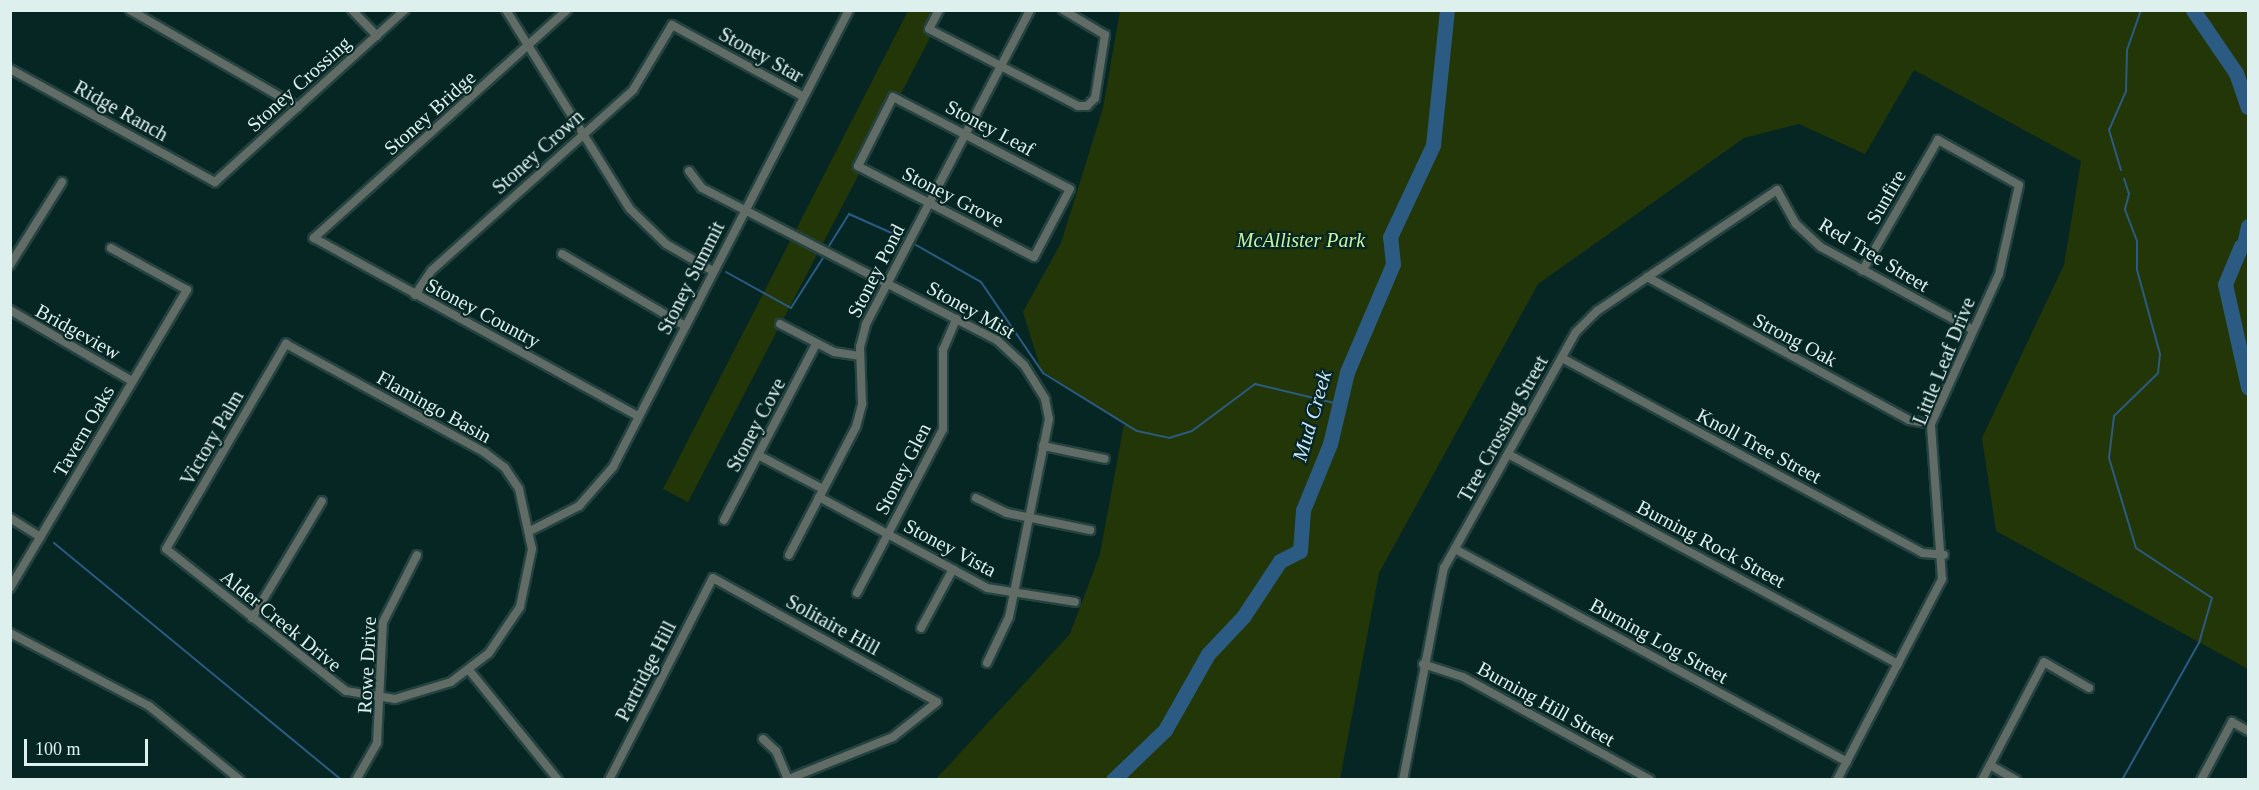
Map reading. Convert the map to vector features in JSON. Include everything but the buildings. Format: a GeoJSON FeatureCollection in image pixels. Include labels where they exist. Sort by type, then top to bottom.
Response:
{"type":"FeatureCollection","features":[{"type":"Feature","properties":{"kind":"street"},"geometry":{"type":"LineString","coordinates":[[130,10],[298,107]]}},
{"type":"Feature","properties":{"kind":"street"},"geometry":{"type":"LineString","coordinates":[[352,10],[377,36]]}},
{"type":"Feature","properties":{"kind":"street","name":"Stoney Crossing"},"geometry":{"type":"LineString","coordinates":[[215,182],[405,10]]}},
{"type":"Feature","properties":{"kind":"street"},"geometry":{"type":"LineString","coordinates":[[507,10],[642,223],[713,271]]}},
{"type":"Feature","properties":{"kind":"street","name":"Stoney Bridge"},"geometry":{"type":"LineString","coordinates":[[314,238],[567,10]]}},
{"type":"Feature","properties":{"kind":"street"},"geometry":{"type":"LineString","coordinates":[[939,10],[929,29],[1078,106],[1091,104],[1105,35],[1063,10]]}},
{"type":"Feature","properties":{"kind":"street","name":"Stoney Pond"},"geometry":{"type":"LineString","coordinates":[[789,555],[861,411],[859,356],[866,324],[1030,10]]}},
{"type":"Feature","properties":{"kind":"street","name":"Stoney Summit"},"geometry":{"type":"LineString","coordinates":[[532,530],[564,517],[589,496],[613,467],[846,12]]}},
{"type":"Feature","properties":{"kind":"street","name":"Stoney Star"},"geometry":{"type":"LineString","coordinates":[[672,25],[804,97]]}},
{"type":"Feature","properties":{"kind":"street","name":"Stoney Crown"},"geometry":{"type":"LineString","coordinates":[[415,295],[432,270],[633,90],[672,25]]}},
{"type":"Feature","properties":{"kind":"street","name":"Ridge Ranch"},"geometry":{"type":"LineString","coordinates":[[10,69],[215,182]]}},
{"type":"Feature","properties":{"kind":"street","name":"Stoney Leaf"},"geometry":{"type":"LineString","coordinates":[[858,166],[893,97],[966,134],[1070,189],[1034,257]]}},
{"type":"Feature","properties":{"kind":"street","name":"Little Leaf Drive"},"geometry":{"type":"LineString","coordinates":[[1837,780],[1939,586],[1944,555],[1931,424],[1999,274],[2019,185],[1938,140]]}},
{"type":"Feature","properties":{"kind":"street","name":"Sunfire"},"geometry":{"type":"LineString","coordinates":[[1862,271],[1938,140]]}},
{"type":"Feature","properties":{"kind":"street","name":"Stoney Grove"},"geometry":{"type":"LineString","coordinates":[[858,166],[1034,257]]}},
{"type":"Feature","properties":{"kind":"street","name":"Stoney Mist"},"geometry":{"type":"LineString","coordinates":[[689,171],[696,183],[745,210],[996,340],[1024,365],[1047,406],[1043,446],[1030,518],[1004,632],[987,663]]}},
{"type":"Feature","properties":{"kind":"street"},"geometry":{"type":"LineString","coordinates":[[10,265],[62,182]]}},
{"type":"Feature","properties":{"kind":"street","name":"Red Tree Street"},"geometry":{"type":"LineString","coordinates":[[1777,190],[1812,240],[1862,271],[1973,330]]}},
{"type":"Feature","properties":{"kind":"street","name":"Tree Crossing Street"},"geometry":{"type":"LineString","coordinates":[[1406,779],[1437,588],[1455,549],[1585,320],[1777,190]]}},
{"type":"Feature","properties":{"kind":"street","name":"Stoney Country"},"geometry":{"type":"LineString","coordinates":[[314,238],[638,416]]}},
{"type":"Feature","properties":{"kind":"street","name":"Tavern Oaks"},"geometry":{"type":"LineString","coordinates":[[10,588],[188,290],[111,248]]}},
{"type":"Feature","properties":{"kind":"street"},"geometry":{"type":"LineString","coordinates":[[562,254],[685,326]]}},
{"type":"Feature","properties":{"kind":"street","name":"Strong Oak"},"geometry":{"type":"LineString","coordinates":[[1647,277],[1909,420],[1931,424]]}},
{"type":"Feature","properties":{"kind":"street","name":"Bridgeview"},"geometry":{"type":"LineString","coordinates":[[10,310],[132,381]]}},
{"type":"Feature","properties":{"kind":"street","name":"Stoney Glen"},"geometry":{"type":"LineString","coordinates":[[857,593],[943,429],[943,350],[956,319]]}},
{"type":"Feature","properties":{"kind":"street"},"geometry":{"type":"LineString","coordinates":[[780,324],[816,344],[859,356]]}},
{"type":"Feature","properties":{"kind":"street","name":"Flamingo Basin"},"geometry":{"type":"LineString","coordinates":[[286,344],[500,463],[519,489],[532,530]]}},
{"type":"Feature","properties":{"kind":"street","name":"Victory Palm"},"geometry":{"type":"LineString","coordinates":[[166,549],[286,344]]}},
{"type":"Feature","properties":{"kind":"street","name":"Stoney Cove"},"geometry":{"type":"LineString","coordinates":[[724,520],[816,344]]}},
{"type":"Feature","properties":{"kind":"street","name":"Knoll Tree Street"},"geometry":{"type":"LineString","coordinates":[[1562,358],[1923,554],[1944,555]]}},
{"type":"Feature","properties":{"kind":"street"},"geometry":{"type":"LineString","coordinates":[[1043,446],[1105,459]]}},
{"type":"Feature","properties":{"kind":"street","name":"Burning Rock Street"},"geometry":{"type":"LineString","coordinates":[[1508,454],[1898,664]]}},
{"type":"Feature","properties":{"kind":"street","name":"Stoney Vista"},"geometry":{"type":"LineString","coordinates":[[758,455],[889,534],[987,588],[1075,602]]}},
{"type":"Feature","properties":{"kind":"street"},"geometry":{"type":"LineString","coordinates":[[976,498],[1030,518],[1090,530]]}},
{"type":"Feature","properties":{"kind":"street"},"geometry":{"type":"LineString","coordinates":[[252,618],[322,501]]}},
{"type":"Feature","properties":{"kind":"street"},"geometry":{"type":"LineString","coordinates":[[10,518],[41,537]]}},
{"type":"Feature","properties":{"kind":"street","name":"Alder Creek Drive"},"geometry":{"type":"LineString","coordinates":[[166,549],[337,687],[382,698],[425,692],[469,670],[500,641],[520,607],[532,530]]}},
{"type":"Feature","properties":{"kind":"street","name":"Burning Log Street"},"geometry":{"type":"LineString","coordinates":[[1455,549],[1847,762]]}},
{"type":"Feature","properties":{"kind":"street","name":"Rowe Drive"},"geometry":{"type":"LineString","coordinates":[[356,780],[378,743],[382,698],[383,622],[417,555]]}},
{"type":"Feature","properties":{"kind":"street"},"geometry":{"type":"LineString","coordinates":[[921,628],[953,570]]}},
{"type":"Feature","properties":{"kind":"street","name":"Solitaire Hill"},"geometry":{"type":"LineString","coordinates":[[713,578],[938,702],[893,737],[787,779]]}},
{"type":"Feature","properties":{"kind":"street","name":"Partridge Hill"},"geometry":{"type":"LineString","coordinates":[[609,780],[713,578]]}},
{"type":"Feature","properties":{"kind":"street"},"geometry":{"type":"LineString","coordinates":[[10,633],[149,706],[240,780]]}},
{"type":"Feature","properties":{"kind":"street"},"geometry":{"type":"LineString","coordinates":[[1982,780],[2044,662],[2089,688]]}},
{"type":"Feature","properties":{"kind":"street","name":"Burning Hill Street"},"geometry":{"type":"LineString","coordinates":[[1423,664],[1463,677],[1650,780]]}},
{"type":"Feature","properties":{"kind":"street"},"geometry":{"type":"LineString","coordinates":[[469,670],[558,780]]}},
{"type":"Feature","properties":{"kind":"street"},"geometry":{"type":"LineString","coordinates":[[2201,780],[2232,722],[2248,732]]}},
{"type":"Feature","properties":{"kind":"street"},"geometry":{"type":"LineString","coordinates":[[763,739],[776,751],[787,779]]}},
{"type":"Feature","properties":{"kind":"street"},"geometry":{"type":"LineString","coordinates":[[1990,765],[2016,780]]}},
{"type":"Feature","properties":{"kind":"green space"},"geometry":{"type":"Polygon","coordinates":[[[908,11],[944,11],[688,502],[663,489],[908,11]]]}},
{"type":"Feature","properties":{"kind":"green space","name":"McAllister Park"},"geometry":{"type":"Polygon","coordinates":[[[1120,11],[2248,11],[2248,669],[1996,531],[1982,438],[2064,265],[2081,161],[1914,70],[1865,154],[1799,124],[1744,138],[1538,284],[1379,573],[1340,779],[936,779],[1070,634],[1100,554],[1124,424],[1041,370],[1023,312],[1061,243],[1103,108],[1120,11]]]}},
{"type":"Feature","properties":{"kind":"waterway","name":"Mud Creek"},"geometry":{"type":"LineString","coordinates":[[1113,780],[1165,730],[1208,654],[1243,617],[1280,561],[1300,551],[1303,510],[1330,444],[1347,372],[1393,264],[1390,237],[1433,145],[1447,10]]}},
{"type":"Feature","properties":{"kind":"waterway"},"geometry":{"type":"LineString","coordinates":[[2121,170],[2109,130],[2126,91],[2127,50],[2141,10]]}},
{"type":"Feature","properties":{"kind":"waterway"},"geometry":{"type":"LineString","coordinates":[[2193,10],[2236,73],[2248,107]]}},
{"type":"Feature","properties":{"kind":"waterway"},"geometry":{"type":"LineString","coordinates":[[2122,780],[2199,643],[2212,598],[2136,548],[2109,458],[2114,416],[2158,373],[2160,354],[2137,270],[2137,241],[2125,209],[2129,194],[2124,179]]}},
{"type":"Feature","properties":{"kind":"waterway"},"geometry":{"type":"LineString","coordinates":[[829,246],[849,214],[903,238]]}},
{"type":"Feature","properties":{"kind":"waterway"},"geometry":{"type":"LineString","coordinates":[[2245,240],[2248,226]]}},
{"type":"Feature","properties":{"kind":"waterway"},"geometry":{"type":"LineString","coordinates":[[916,245],[981,282],[1043,373],[1137,431],[1169,438],[1192,431],[1255,384],[1339,404]]}},
{"type":"Feature","properties":{"kind":"waterway"},"geometry":{"type":"LineString","coordinates":[[2241,246],[2225,284],[2248,387]]}},
{"type":"Feature","properties":{"kind":"waterway"},"geometry":{"type":"LineString","coordinates":[[726,272],[791,308],[823,258]]}},
{"type":"Feature","properties":{"kind":"waterway"},"geometry":{"type":"LineString","coordinates":[[54,543],[342,780]]}}]}
